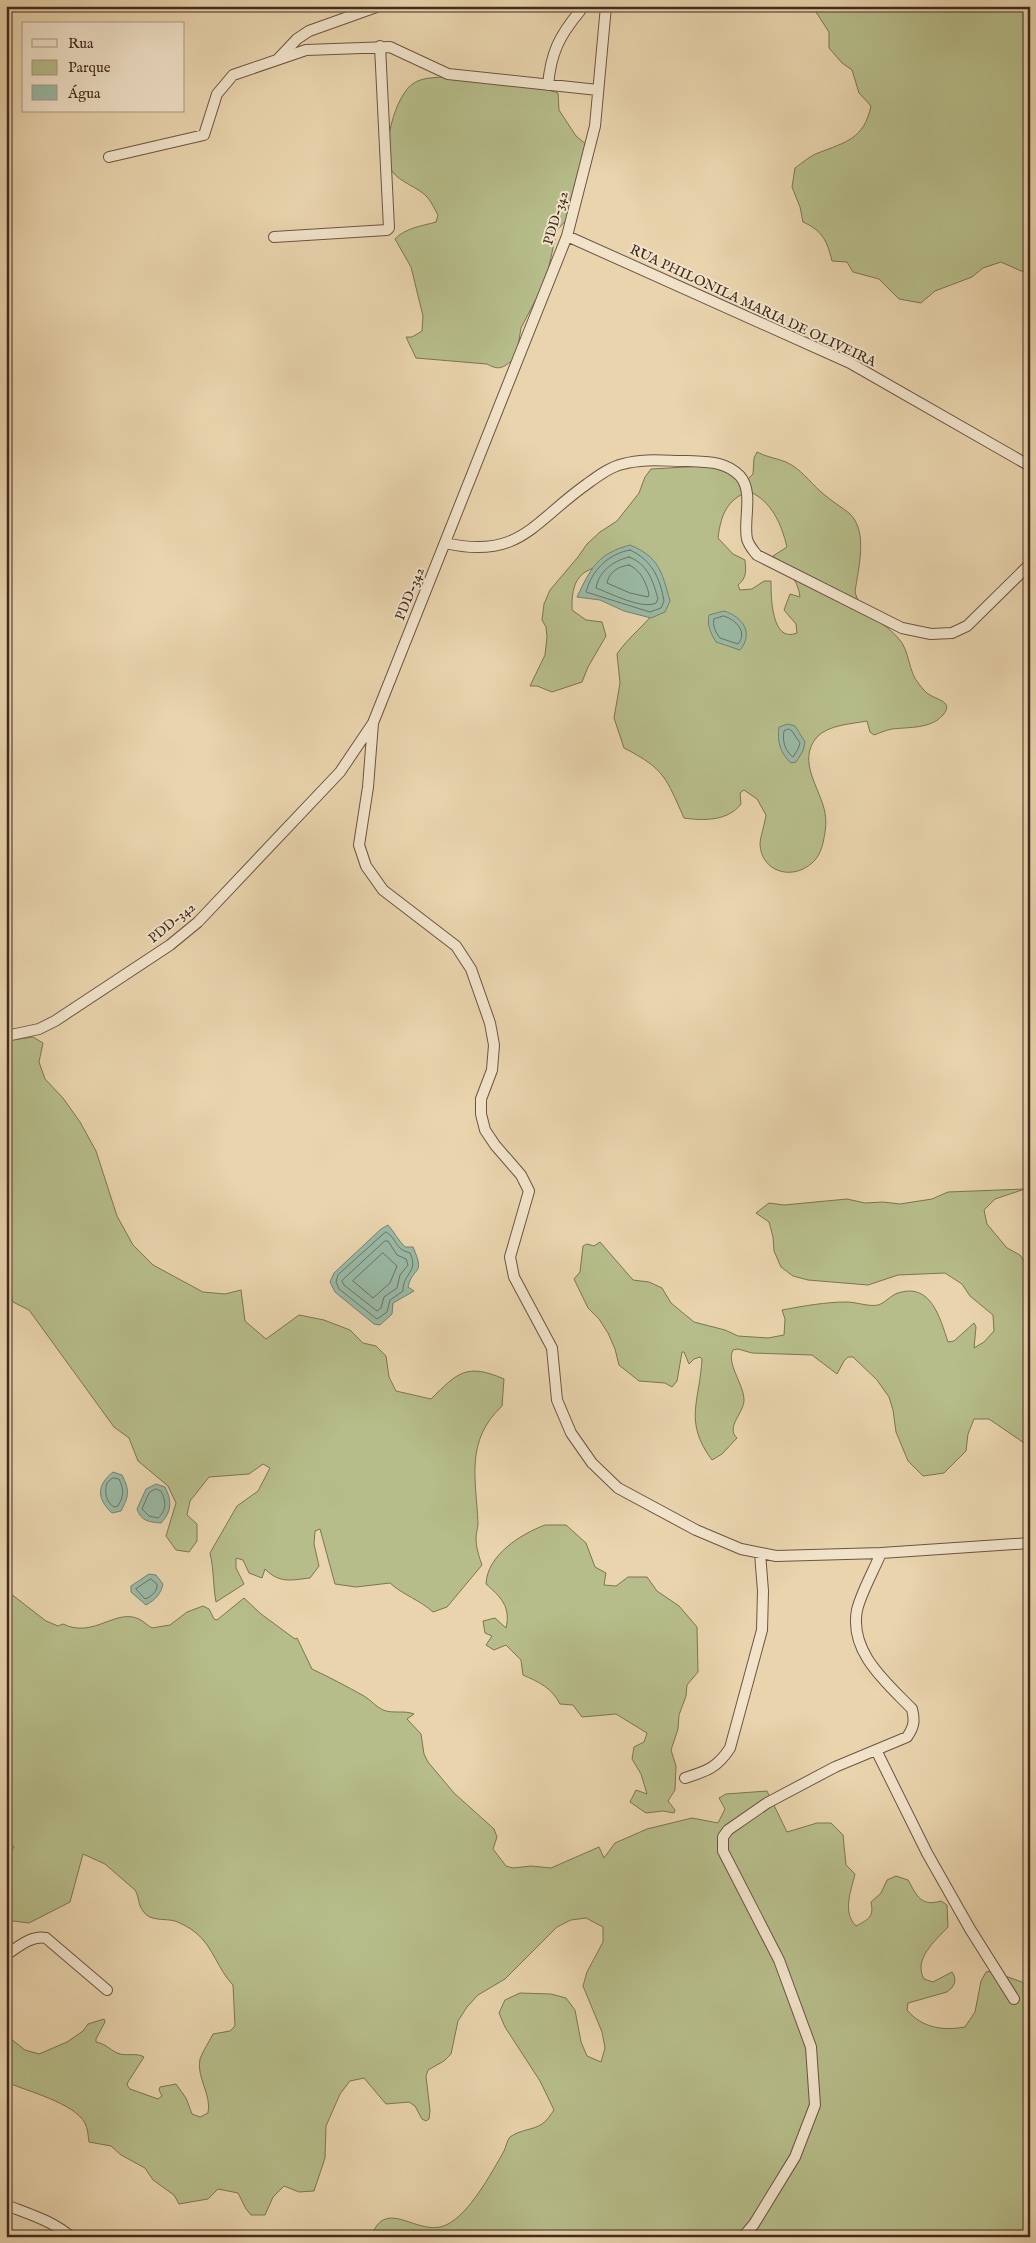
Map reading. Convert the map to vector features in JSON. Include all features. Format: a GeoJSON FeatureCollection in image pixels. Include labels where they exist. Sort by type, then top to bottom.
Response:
{"type":"FeatureCollection","features":[{"type":"Feature","properties":{"kind":"street"},"geometry":{"type":"LineString","coordinates":[[278,59],[297,39],[309,31],[379,6]]}},
{"type":"Feature","properties":{"kind":"street"},"geometry":{"type":"LineString","coordinates":[[548,85],[550,63],[560,36],[580,11],[580,6]]}},
{"type":"Feature","properties":{"kind":"street","name":"PDD-342"},"geometry":{"type":"LineString","coordinates":[[6,1036],[39,1029],[55,1022],[170,945],[198,922],[340,772],[373,723],[567,236],[595,126],[606,6]]}},
{"type":"Feature","properties":{"kind":"street"},"geometry":{"type":"LineString","coordinates":[[274,236],[386,230],[389,228],[380,46]]}},
{"type":"Feature","properties":{"kind":"street"},"geometry":{"type":"LineString","coordinates":[[108,157],[204,135],[217,94],[232,75],[306,50],[390,47],[448,74],[598,90]]}},
{"type":"Feature","properties":{"kind":"street","name":"RUA PHILONILA MARIA DE OLIVEIRA"},"geometry":{"type":"LineString","coordinates":[[567,236],[850,363],[1030,466]]}},
{"type":"Feature","properties":{"kind":"street"},"geometry":{"type":"LineString","coordinates":[[445,543],[467,548],[482,548],[510,542],[526,533],[593,479],[622,464],[642,460],[715,462],[730,467],[742,478],[746,488],[747,538],[757,555],[902,628],[931,634],[952,633],[967,626],[1030,564]]}},
{"type":"Feature","properties":{"kind":"street"},"geometry":{"type":"LineString","coordinates":[[373,723],[368,787],[359,845],[366,866],[383,890],[456,946],[471,968],[490,1023],[494,1045],[492,1070],[482,1099],[480,1114],[486,1130],[495,1145],[521,1175],[529,1191],[510,1257],[514,1277],[552,1348],[557,1400],[571,1433],[592,1463],[618,1488],[696,1530],[741,1549],[776,1556],[881,1553],[1030,1543]]}},
{"type":"Feature","properties":{"kind":"street"},"geometry":{"type":"LineString","coordinates":[[685,1778],[705,1772],[721,1763],[730,1748],[762,1630],[763,1591],[760,1553]]}},
{"type":"Feature","properties":{"kind":"street"},"geometry":{"type":"LineString","coordinates":[[743,2237],[754,2224],[795,2158],[815,2105],[811,2048],[779,1960],[723,1851],[723,1837],[728,1830],[767,1803],[835,1767],[907,1737],[913,1728],[915,1719],[912,1710],[872,1668],[861,1648],[856,1627],[857,1609],[881,1553]]}},
{"type":"Feature","properties":{"kind":"street"},"geometry":{"type":"LineString","coordinates":[[876,1750],[927,1853],[970,1929],[1014,1999]]}},
{"type":"Feature","properties":{"kind":"street"},"geometry":{"type":"LineString","coordinates":[[6,1955],[32,1939],[46,1938],[107,1990]]}},
{"type":"Feature","properties":{"kind":"street"},"geometry":{"type":"LineString","coordinates":[[6,2205],[38,2217],[64,2230],[71,2237]]}},
{"type":"Feature","properties":{"kind":"green space"},"geometry":{"type":"Polygon","coordinates":[[[812,6],[1030,6],[1030,271],[1021,271],[1001,262],[983,268],[972,277],[935,291],[921,303],[899,299],[879,279],[853,272],[847,262],[832,261],[823,237],[810,225],[803,222],[800,207],[792,187],[795,168],[815,154],[852,138],[864,126],[871,106],[859,93],[852,70],[842,63],[829,48],[829,32],[812,6]]]}},
{"type":"Feature","properties":{"kind":"green space"},"geometry":{"type":"Polygon","coordinates":[[[455,76],[505,76],[558,93],[559,110],[576,136],[587,145],[577,209],[557,230],[544,289],[535,301],[521,328],[516,358],[499,368],[487,364],[416,358],[406,337],[412,337],[422,331],[423,316],[411,267],[395,239],[409,230],[436,222],[438,215],[424,194],[400,179],[392,171],[388,151],[391,124],[401,99],[407,89],[414,83],[423,79],[455,76]]]}},
{"type":"Feature","properties":{"kind":"green space"},"geometry":{"type":"Polygon","coordinates":[[[757,452],[786,462],[801,472],[824,495],[849,513],[859,530],[861,551],[855,592],[858,599],[868,612],[894,633],[903,644],[915,679],[921,687],[944,702],[947,707],[938,720],[926,725],[892,729],[874,735],[870,732],[867,721],[833,727],[817,737],[811,746],[809,765],[825,813],[826,824],[823,843],[819,855],[811,864],[803,869],[788,872],[775,869],[769,865],[761,852],[760,841],[766,815],[757,799],[744,790],[740,793],[741,804],[736,810],[723,817],[707,819],[684,818],[663,776],[648,762],[624,748],[614,718],[620,683],[617,654],[658,607],[619,561],[589,570],[578,579],[574,587],[572,610],[586,620],[602,622],[606,636],[588,667],[582,682],[552,692],[537,686],[530,686],[545,655],[547,637],[546,627],[542,620],[544,604],[550,590],[587,544],[600,532],[617,521],[639,493],[645,477],[651,469],[720,465],[748,479],[753,474],[754,458],[757,452]],[[749,491],[730,503],[723,515],[718,538],[733,554],[745,560],[746,570],[744,577],[738,585],[740,590],[752,589],[764,581],[771,581],[772,607],[777,625],[788,634],[797,633],[796,624],[784,610],[790,594],[800,597],[799,590],[794,579],[773,556],[787,547],[785,538],[770,507],[749,491]]]}},
{"type":"Feature","properties":{"kind":"green space"},"geometry":{"type":"Polygon","coordinates":[[[33,1037],[43,1043],[39,1062],[45,1079],[63,1098],[80,1122],[96,1151],[117,1216],[133,1245],[153,1265],[203,1292],[225,1294],[241,1290],[245,1321],[266,1339],[299,1315],[324,1320],[350,1330],[363,1343],[376,1346],[386,1356],[389,1377],[396,1391],[431,1399],[449,1382],[464,1373],[472,1371],[481,1372],[504,1379],[502,1406],[490,1419],[482,1433],[475,1461],[478,1523],[476,1541],[482,1565],[447,1607],[433,1612],[390,1583],[356,1587],[335,1584],[320,1529],[315,1531],[314,1544],[319,1566],[310,1578],[281,1579],[270,1574],[265,1569],[262,1578],[249,1573],[243,1560],[236,1558],[236,1568],[244,1584],[216,1602],[210,1553],[237,1506],[258,1491],[270,1468],[263,1464],[249,1474],[209,1477],[190,1501],[187,1515],[197,1524],[197,1541],[189,1552],[176,1550],[166,1536],[176,1503],[168,1486],[138,1461],[129,1438],[114,1427],[29,1310],[13,1302],[6,1279],[6,1041],[33,1037]]]}},
{"type":"Feature","properties":{"kind":"green space"},"geometry":{"type":"Polygon","coordinates":[[[1025,1189],[995,1199],[984,1210],[987,1224],[1007,1248],[1020,1255],[1030,1271],[1030,1447],[989,1419],[974,1419],[968,1434],[966,1451],[944,1473],[923,1476],[908,1461],[896,1432],[889,1397],[877,1380],[853,1357],[848,1357],[844,1361],[837,1374],[812,1355],[752,1353],[738,1349],[733,1350],[731,1355],[744,1399],[742,1409],[733,1429],[737,1438],[722,1454],[712,1460],[703,1446],[696,1422],[695,1411],[702,1359],[700,1357],[694,1359],[689,1364],[684,1352],[682,1352],[677,1381],[672,1387],[665,1383],[639,1381],[619,1365],[608,1333],[599,1319],[588,1308],[574,1279],[580,1272],[583,1246],[587,1244],[594,1246],[600,1242],[633,1280],[649,1282],[662,1288],[671,1303],[694,1322],[725,1330],[738,1336],[768,1338],[784,1335],[785,1319],[782,1310],[839,1302],[878,1305],[895,1294],[909,1291],[919,1293],[932,1304],[948,1342],[954,1341],[974,1323],[976,1327],[974,1348],[984,1342],[994,1331],[993,1315],[970,1296],[962,1284],[945,1273],[898,1275],[868,1285],[808,1280],[793,1276],[781,1267],[774,1251],[769,1222],[756,1213],[769,1203],[784,1205],[847,1199],[865,1203],[883,1202],[900,1204],[932,1199],[948,1192],[1025,1189]]]}},
{"type":"Feature","properties":{"kind":"green space"},"geometry":{"type":"Polygon","coordinates":[[[545,1525],[566,1525],[586,1543],[595,1567],[606,1573],[604,1585],[616,1586],[628,1577],[647,1577],[657,1591],[679,1606],[697,1627],[698,1672],[687,1685],[686,1696],[679,1715],[678,1729],[671,1750],[676,1766],[675,1790],[668,1801],[675,1810],[674,1813],[663,1811],[646,1813],[630,1802],[636,1790],[647,1794],[641,1774],[632,1759],[634,1747],[644,1742],[647,1733],[616,1714],[582,1717],[573,1705],[560,1704],[549,1690],[540,1683],[523,1675],[521,1660],[506,1645],[494,1650],[486,1645],[492,1636],[485,1633],[483,1621],[495,1618],[506,1628],[507,1621],[504,1603],[486,1584],[492,1564],[516,1540],[545,1525]]]}},
{"type":"Feature","properties":{"kind":"green space"},"geometry":{"type":"Polygon","coordinates":[[[6,1590],[46,1621],[58,1626],[63,1624],[74,1628],[94,1626],[121,1617],[139,1619],[152,1628],[170,1625],[187,1612],[203,1606],[209,1609],[214,1619],[217,1620],[244,1598],[261,1614],[295,1639],[297,1638],[312,1669],[364,1696],[383,1710],[414,1714],[407,1719],[421,1734],[424,1754],[428,1762],[454,1793],[494,1829],[497,1837],[493,1849],[506,1866],[513,1868],[531,1866],[551,1868],[599,1847],[604,1858],[615,1843],[647,1829],[692,1818],[718,1823],[725,1809],[719,1798],[726,1794],[767,1791],[787,1832],[817,1823],[831,1823],[843,1835],[846,1865],[855,1874],[848,1908],[849,1914],[856,1926],[870,1917],[872,1911],[871,1902],[881,1893],[887,1880],[896,1876],[908,1880],[920,1899],[929,1902],[941,1901],[947,1905],[948,1927],[923,1957],[921,1972],[924,1979],[933,1982],[952,1972],[955,1978],[954,1983],[947,1992],[908,2003],[907,2010],[913,2016],[933,2027],[949,2029],[965,2027],[975,2012],[981,1981],[986,1972],[991,1971],[1022,1982],[1030,1990],[1030,2237],[371,2237],[377,2225],[385,2219],[394,2218],[435,2228],[455,2220],[479,2192],[504,2151],[510,2137],[542,2124],[554,2110],[540,2081],[505,2027],[499,2013],[505,2000],[520,1993],[551,1994],[566,1998],[575,2010],[581,2042],[587,2056],[601,2062],[605,2048],[602,2032],[583,1986],[587,1972],[603,1942],[603,1927],[586,1918],[571,1920],[557,1927],[505,1979],[478,1995],[467,2007],[458,2021],[451,2054],[444,2061],[428,2070],[426,2076],[430,2111],[429,2119],[426,2121],[422,2119],[415,2106],[409,2102],[386,2104],[364,2078],[350,2081],[340,2094],[326,2126],[325,2158],[314,2191],[299,2192],[284,2186],[273,2197],[265,2215],[251,2215],[238,2193],[218,2189],[208,2199],[179,2204],[174,2195],[153,2180],[145,2168],[121,2155],[111,2146],[89,2142],[85,2123],[71,2109],[49,2098],[6,2082],[6,2035],[25,2050],[39,2054],[67,2042],[83,2031],[88,2024],[104,2019],[105,2022],[96,2042],[120,2054],[144,2057],[128,2082],[127,2085],[130,2089],[158,2099],[162,2096],[159,2090],[160,2087],[176,2084],[186,2098],[192,2114],[200,2117],[208,2113],[209,2106],[200,2072],[200,2059],[213,2034],[230,2031],[235,2026],[233,1985],[201,1938],[191,1929],[177,1922],[149,1917],[140,1906],[135,1890],[105,1864],[83,1854],[70,1902],[29,1923],[13,1921],[6,1926],[6,1858],[14,1847],[6,1841],[6,1590]]]}},
{"type":"Feature","properties":{"kind":"water"},"geometry":{"type":"Polygon","coordinates":[[[630,545],[647,555],[658,567],[670,601],[665,612],[651,618],[624,611],[600,600],[577,597],[591,570],[602,558],[630,545]]]}},
{"type":"Feature","properties":{"kind":"water"},"geometry":{"type":"Polygon","coordinates":[[[724,611],[736,617],[744,626],[746,638],[740,650],[716,642],[711,632],[708,622],[709,615],[724,611]]]}},
{"type":"Feature","properties":{"kind":"water"},"geometry":{"type":"Polygon","coordinates":[[[788,724],[795,726],[805,742],[803,751],[796,762],[791,763],[782,751],[778,737],[779,727],[788,724]]]}},
{"type":"Feature","properties":{"kind":"water"},"geometry":{"type":"Polygon","coordinates":[[[388,1225],[405,1247],[413,1247],[417,1256],[418,1267],[408,1287],[414,1291],[393,1303],[392,1314],[380,1325],[374,1324],[335,1292],[330,1282],[334,1273],[381,1229],[388,1225]]]}},
{"type":"Feature","properties":{"kind":"water"},"geometry":{"type":"Polygon","coordinates":[[[113,1472],[122,1475],[128,1493],[121,1511],[112,1513],[103,1502],[100,1492],[104,1482],[113,1472]]]}},
{"type":"Feature","properties":{"kind":"water"},"geometry":{"type":"Polygon","coordinates":[[[156,1484],[165,1487],[170,1501],[169,1510],[161,1523],[146,1520],[137,1509],[146,1489],[156,1484]]]}},
{"type":"Feature","properties":{"kind":"water"},"geometry":{"type":"Polygon","coordinates":[[[149,1574],[156,1575],[163,1584],[157,1596],[146,1605],[131,1592],[131,1586],[149,1574]]]}}]}
